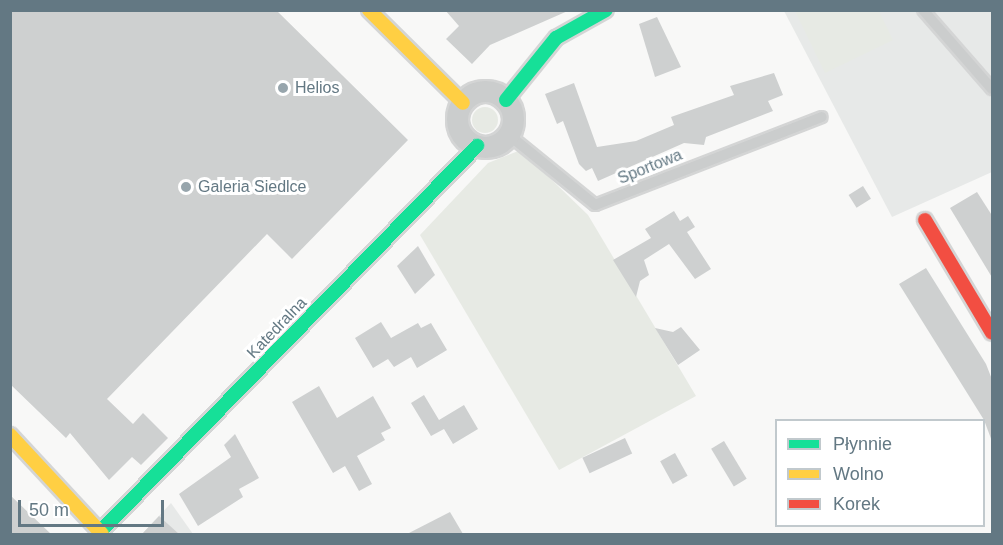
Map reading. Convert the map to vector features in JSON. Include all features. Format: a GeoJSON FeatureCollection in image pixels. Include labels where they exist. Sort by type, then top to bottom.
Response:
{"type":"FeatureCollection","features":[{"type":"Feature","properties":{"kind":"street"},"geometry":{"type":"LineString","coordinates":[[369,10],[463,103]]}},
{"type":"Feature","properties":{"kind":"street"},"geometry":{"type":"LineString","coordinates":[[506,100],[556,38],[606,10]]}},
{"type":"Feature","properties":{"kind":"street"},"geometry":{"type":"LineString","coordinates":[[484,92],[506,100],[513,116],[509,135],[492,147],[477,146],[459,129],[463,103],[484,92]]}},
{"type":"Feature","properties":{"kind":"street","name":"Katedralna"},"geometry":{"type":"LineString","coordinates":[[101,533],[477,146]]}},
{"type":"Feature","properties":{"kind":"street"},"geometry":{"type":"LineString","coordinates":[[925,220],[993,333]]}},
{"type":"Feature","properties":{"kind":"street"},"geometry":{"type":"LineString","coordinates":[[10,435],[101,533]]}},
{"type":"Feature","properties":{"kind":"lane"},"geometry":{"type":"LineString","coordinates":[[923,10],[993,90]]}},
{"type":"Feature","properties":{"kind":"lane","name":"Sportowa"},"geometry":{"type":"LineString","coordinates":[[509,135],[595,205],[822,117]]}},
{"type":"Feature","properties":{"kind":"shaded area"},"geometry":{"type":"Polygon","coordinates":[[[784,11],[992,11],[992,172],[892,217],[784,11]]]}},
{"type":"Feature","properties":{"kind":"shaded area"},"geometry":{"type":"Polygon","coordinates":[[[795,11],[879,11],[893,40],[825,73],[795,11]]]}},
{"type":"Feature","properties":{"kind":"shaded area"},"geometry":{"type":"Polygon","coordinates":[[[485,107],[494,111],[498,120],[494,129],[485,133],[476,129],[472,120],[476,111],[485,107]]]}},
{"type":"Feature","properties":{"kind":"shaded area"},"geometry":{"type":"Polygon","coordinates":[[[521,150],[588,215],[696,396],[559,470],[420,235],[488,163],[521,150]]]}},
{"type":"Feature","properties":{"kind":"shaded area"},"geometry":{"type":"Polygon","coordinates":[[[171,503],[193,534],[145,534],[144,532],[171,503]]]}},
{"type":"Feature","properties":{"kind":"building","name":"Galeria Siedlce"},"geometry":{"type":"Polygon","coordinates":[[[10,10],[276,10],[408,140],[292,259],[267,234],[107,399],[133,424],[143,413],[168,438],[141,465],[132,457],[109,480],[70,433],[66,438],[10,384],[10,10]]]}},
{"type":"Feature","properties":{"kind":"building"},"geometry":{"type":"Polygon","coordinates":[[[445,10],[570,10],[490,45],[472,64],[446,39],[459,26],[445,10]]]}},
{"type":"Feature","properties":{"kind":"building"},"geometry":{"type":"Polygon","coordinates":[[[657,17],[681,67],[655,77],[639,24],[657,17]]]}},
{"type":"Feature","properties":{"kind":"building"},"geometry":{"type":"Polygon","coordinates":[[[774,73],[783,95],[768,101],[773,111],[706,137],[704,145],[684,143],[598,181],[592,168],[586,171],[579,164],[563,121],[557,124],[545,94],[574,83],[597,147],[636,141],[674,125],[671,117],[734,95],[730,86],[774,73]]]}},
{"type":"Feature","properties":{"kind":"building"},"geometry":{"type":"Polygon","coordinates":[[[863,186],[871,199],[857,208],[849,195],[863,186]]]}},
{"type":"Feature","properties":{"kind":"building"},"geometry":{"type":"Polygon","coordinates":[[[977,192],[993,217],[993,279],[950,208],[977,192]]]}},
{"type":"Feature","properties":{"kind":"building"},"geometry":{"type":"Polygon","coordinates":[[[674,211],[680,221],[688,216],[695,227],[687,232],[711,269],[695,279],[669,244],[644,260],[649,275],[640,281],[636,297],[613,260],[651,238],[645,229],[674,211]]]}},
{"type":"Feature","properties":{"kind":"building"},"geometry":{"type":"Polygon","coordinates":[[[418,246],[435,275],[415,294],[397,266],[418,246]]]}},
{"type":"Feature","properties":{"kind":"building"},"geometry":{"type":"Polygon","coordinates":[[[926,268],[986,364],[993,382],[993,444],[985,419],[899,284],[926,268]]]}},
{"type":"Feature","properties":{"kind":"building"},"geometry":{"type":"Polygon","coordinates":[[[381,322],[391,338],[418,323],[421,328],[431,323],[447,350],[417,368],[411,357],[394,367],[388,359],[373,368],[355,338],[381,322]]]}},
{"type":"Feature","properties":{"kind":"building"},"geometry":{"type":"Polygon","coordinates":[[[681,327],[700,350],[678,365],[655,328],[673,332],[681,327]]]}},
{"type":"Feature","properties":{"kind":"building"},"geometry":{"type":"Polygon","coordinates":[[[319,386],[337,418],[373,396],[391,428],[381,433],[385,440],[357,456],[372,484],[359,491],[345,466],[333,473],[292,402],[319,386]]]}},
{"type":"Feature","properties":{"kind":"building"},"geometry":{"type":"Polygon","coordinates":[[[424,395],[439,420],[464,405],[478,429],[453,444],[444,429],[431,436],[411,403],[424,395]]]}},
{"type":"Feature","properties":{"kind":"building"},"geometry":{"type":"Polygon","coordinates":[[[235,434],[259,478],[239,489],[243,497],[198,526],[179,494],[231,457],[224,445],[235,434]]]}},
{"type":"Feature","properties":{"kind":"building"},"geometry":{"type":"Polygon","coordinates":[[[625,438],[632,453],[590,473],[582,458],[625,438]]]}},
{"type":"Feature","properties":{"kind":"building"},"geometry":{"type":"Polygon","coordinates":[[[724,441],[747,479],[734,486],[711,449],[724,441]]]}},
{"type":"Feature","properties":{"kind":"building"},"geometry":{"type":"Polygon","coordinates":[[[675,453],[688,476],[673,484],[660,461],[675,453]]]}},
{"type":"Feature","properties":{"kind":"building"},"geometry":{"type":"Polygon","coordinates":[[[10,495],[51,534],[10,534],[10,495]]]}},
{"type":"Feature","properties":{"kind":"building"},"geometry":{"type":"Polygon","coordinates":[[[450,512],[463,534],[407,534],[450,512]]]}},
{"type":"Feature","properties":{"kind":"building"},"geometry":{"type":"Polygon","coordinates":[[[159,516],[179,534],[142,534],[159,516]]]}},
{"type":"Feature","properties":{"kind":"traffic: fast"},"geometry":{"type":"LineString","coordinates":[[506,100],[556,38],[606,10]]}},
{"type":"Feature","properties":{"kind":"traffic: fast"},"geometry":{"type":"LineString","coordinates":[[100,532],[477,146]]}},
{"type":"Feature","properties":{"kind":"traffic: slow"},"geometry":{"type":"LineString","coordinates":[[369,10],[463,103]]}},
{"type":"Feature","properties":{"kind":"traffic: slow"},"geometry":{"type":"LineString","coordinates":[[10,435],[102,534]]}},
{"type":"Feature","properties":{"kind":"traffic: jam"},"geometry":{"type":"LineString","coordinates":[[925,220],[992,333]]}},
{"type":"Feature","properties":{"kind":"place","name":"Helios"},"geometry":{"type":"Point","coordinates":[283,88]}},
{"type":"Feature","properties":{"kind":"place","name":"Galeria Siedlce"},"geometry":{"type":"Point","coordinates":[186,187]}}]}
